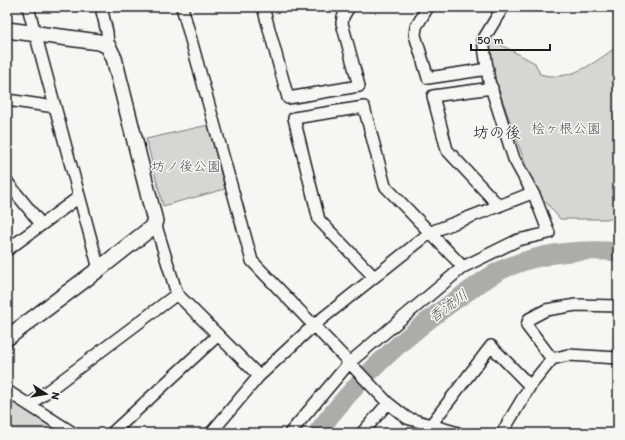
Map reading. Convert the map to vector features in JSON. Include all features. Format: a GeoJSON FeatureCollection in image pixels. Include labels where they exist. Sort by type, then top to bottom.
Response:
{"type":"FeatureCollection","features":[{"type":"Feature","properties":{"kind":"street"},"geometry":{"type":"LineString","coordinates":[[28,7],[78,197],[99,269]]}},
{"type":"Feature","properties":{"kind":"street"},"geometry":{"type":"LineString","coordinates":[[101,7],[107,32],[108,46],[114,58],[148,190],[154,225],[157,229],[177,294],[259,376]]}},
{"type":"Feature","properties":{"kind":"street"},"geometry":{"type":"LineString","coordinates":[[182,7],[252,261],[385,400],[407,418],[458,433]]}},
{"type":"Feature","properties":{"kind":"street"},"geometry":{"type":"LineString","coordinates":[[264,7],[288,98],[359,86],[342,23],[349,7]]}},
{"type":"Feature","properties":{"kind":"street"},"geometry":{"type":"LineString","coordinates":[[428,7],[416,27],[416,35],[428,78],[488,69]]}},
{"type":"Feature","properties":{"kind":"street"},"geometry":{"type":"LineString","coordinates":[[290,433],[352,366],[463,267],[518,240],[548,233],[532,193],[514,159],[492,88],[488,69],[483,40],[503,7]]}},
{"type":"Feature","properties":{"kind":"street"},"geometry":{"type":"LineString","coordinates":[[7,30],[99,42],[108,46]]}},
{"type":"Feature","properties":{"kind":"street"},"geometry":{"type":"LineString","coordinates":[[492,88],[433,96],[447,150],[499,206]]}},
{"type":"Feature","properties":{"kind":"street"},"geometry":{"type":"LineString","coordinates":[[7,100],[55,107]]}},
{"type":"Feature","properties":{"kind":"street"},"geometry":{"type":"LineString","coordinates":[[374,278],[319,220],[294,118],[364,107],[386,186],[463,267]]}},
{"type":"Feature","properties":{"kind":"street"},"geometry":{"type":"LineString","coordinates":[[7,182],[41,224]]}},
{"type":"Feature","properties":{"kind":"street"},"geometry":{"type":"LineString","coordinates":[[211,433],[259,376],[314,325],[431,232],[532,193]]}},
{"type":"Feature","properties":{"kind":"street"},"geometry":{"type":"LineString","coordinates":[[7,250],[78,197]]}},
{"type":"Feature","properties":{"kind":"street"},"geometry":{"type":"LineString","coordinates":[[7,338],[99,269],[154,225]]}},
{"type":"Feature","properties":{"kind":"street"},"geometry":{"type":"LineString","coordinates":[[29,405],[177,294]]}},
{"type":"Feature","properties":{"kind":"street"},"geometry":{"type":"LineString","coordinates":[[552,359],[527,326],[529,319],[546,310],[576,305],[618,306]]}},
{"type":"Feature","properties":{"kind":"street"},"geometry":{"type":"LineString","coordinates":[[112,433],[218,336]]}},
{"type":"Feature","properties":{"kind":"street"},"geometry":{"type":"LineString","coordinates":[[430,426],[491,346],[530,386]]}},
{"type":"Feature","properties":{"kind":"street"},"geometry":{"type":"LineString","coordinates":[[502,433],[530,386],[552,359],[568,355],[618,358]]}},
{"type":"Feature","properties":{"kind":"street"},"geometry":{"type":"LineString","coordinates":[[7,391],[73,433]]}},
{"type":"Feature","properties":{"kind":"street"},"geometry":{"type":"LineString","coordinates":[[362,433],[385,400]]}},
{"type":"Feature","properties":{"kind":"green space","name":"桧ヶ根公園"},"geometry":{"type":"Polygon","coordinates":[[[492,40],[535,63],[540,74],[551,76],[562,76],[582,69],[618,46],[618,219],[560,219],[534,188],[485,52],[492,40]]]}},
{"type":"Feature","properties":{"kind":"green space","name":"坊ノ後公園"},"geometry":{"type":"Polygon","coordinates":[[[208,125],[225,189],[163,206],[146,139],[208,125]]]}},
{"type":"Feature","properties":{"kind":"green space"},"geometry":{"type":"Polygon","coordinates":[[[7,397],[63,433],[7,433],[7,397]]]}},
{"type":"Feature","properties":{"kind":"waterway","name":"香流川"},"geometry":{"type":"LineString","coordinates":[[317,433],[349,394],[404,340],[423,324],[491,276],[521,262],[548,255],[576,251],[618,252]]}},
{"type":"Feature","properties":{"kind":"district","name":"坊の後"},"geometry":{"type":"Point","coordinates":[497,132]}}]}
